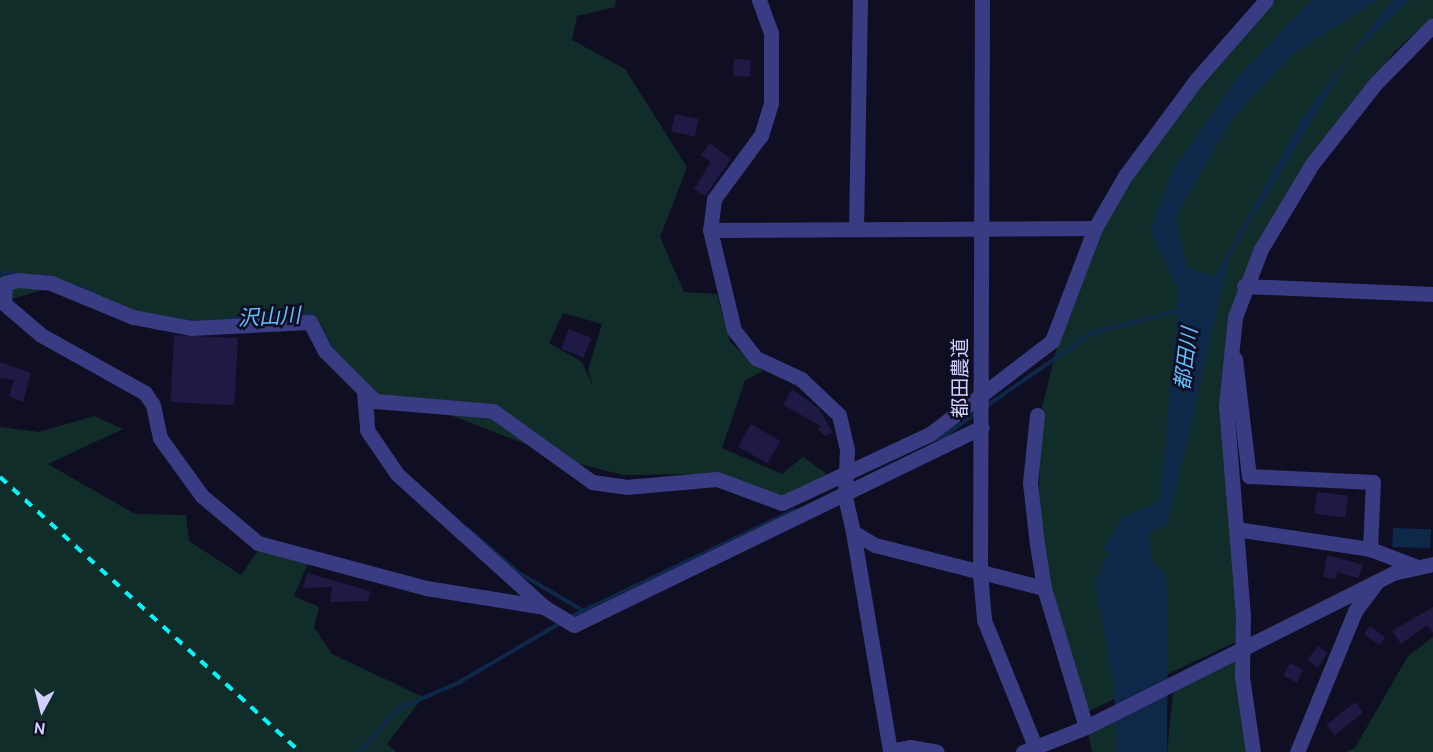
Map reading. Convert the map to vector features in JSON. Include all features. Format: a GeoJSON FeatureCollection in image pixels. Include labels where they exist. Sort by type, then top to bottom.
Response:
{"type":"FeatureCollection","features":[{"type":"Feature","properties":{"kind":"street"},"geometry":{"type":"LineString","coordinates":[[759,0],[771,33],[771,104],[761,135],[714,199],[710,230],[734,330],[756,358],[801,379],[830,401],[844,431],[846,486],[890,752],[910,747],[937,752]]}},
{"type":"Feature","properties":{"kind":"street"},"geometry":{"type":"LineString","coordinates":[[856,229],[860,0]]}},
{"type":"Feature","properties":{"kind":"street","name":"都田農道"},"geometry":{"type":"LineString","coordinates":[[982,0],[980,573],[984,620],[1029,749]]}},
{"type":"Feature","properties":{"kind":"street"},"geometry":{"type":"LineString","coordinates":[[1250,0],[1250,16]]}},
{"type":"Feature","properties":{"kind":"street"},"geometry":{"type":"LineString","coordinates":[[544,607],[426,588],[258,543],[202,496],[160,438],[153,405],[145,393],[41,335],[2,301],[5,283],[18,280],[51,283],[133,317],[191,328],[310,322],[325,351],[368,396],[493,411],[578,476],[609,486],[717,479],[783,503],[846,486],[930,434],[982,398],[1052,341],[1095,228],[1149,142],[1250,16],[1266,0]]}},
{"type":"Feature","properties":{"kind":"street"},"geometry":{"type":"LineString","coordinates":[[1253,752],[1239,651],[1236,529],[1226,406],[1232,332],[1244,286],[1319,155],[1433,25]]}},
{"type":"Feature","properties":{"kind":"street"},"geometry":{"type":"LineString","coordinates":[[710,230],[1095,228]]}},
{"type":"Feature","properties":{"kind":"street"},"geometry":{"type":"LineString","coordinates":[[1244,286],[1433,294]]}},
{"type":"Feature","properties":{"kind":"street"},"geometry":{"type":"LineString","coordinates":[[1232,332],[1249,476],[1373,482],[1370,549]]}},
{"type":"Feature","properties":{"kind":"street"},"geometry":{"type":"LineString","coordinates":[[368,396],[367,430],[397,474],[544,607],[569,620],[981,423]]}},
{"type":"Feature","properties":{"kind":"street"},"geometry":{"type":"LineString","coordinates":[[1037,415],[1030,483],[1044,588],[1086,727]]}},
{"type":"Feature","properties":{"kind":"street"},"geometry":{"type":"LineString","coordinates":[[1236,529],[1370,549],[1415,566]]}},
{"type":"Feature","properties":{"kind":"street"},"geometry":{"type":"LineString","coordinates":[[853,532],[875,545],[1044,588]]}},
{"type":"Feature","properties":{"kind":"street"},"geometry":{"type":"LineString","coordinates":[[1029,749],[1086,727],[1375,584],[1415,566],[1433,564]]}},
{"type":"Feature","properties":{"kind":"street"},"geometry":{"type":"LineString","coordinates":[[1297,752],[1355,611],[1375,584]]}},
{"type":"Feature","properties":{"kind":"green space"},"geometry":{"type":"Polygon","coordinates":[[[0,0],[616,0],[615,7],[577,16],[572,40],[625,69],[687,167],[660,237],[684,292],[717,294],[730,342],[763,371],[745,380],[722,448],[782,474],[803,457],[827,474],[781,500],[709,474],[623,475],[572,462],[450,415],[380,404],[298,322],[203,326],[121,311],[64,284],[0,302],[0,0]],[[563,313],[549,343],[582,362],[594,388],[588,370],[602,324],[563,313]]]}},
{"type":"Feature","properties":{"kind":"green space"},"geometry":{"type":"Polygon","coordinates":[[[1275,0],[1433,0],[1433,17],[1394,52],[1284,210],[1225,350],[1238,641],[1087,712],[1057,622],[1038,517],[1042,407],[1069,300],[1116,201],[1162,128],[1275,0]]]}},
{"type":"Feature","properties":{"kind":"green space"},"geometry":{"type":"Polygon","coordinates":[[[94,416],[123,429],[48,464],[135,514],[186,515],[189,541],[241,575],[264,542],[313,552],[294,596],[319,607],[314,627],[332,654],[423,697],[387,744],[396,752],[0,752],[0,427],[39,432],[94,416]]]}},
{"type":"Feature","properties":{"kind":"green space"},"geometry":{"type":"Polygon","coordinates":[[[1433,637],[1433,752],[1346,752],[1355,748],[1408,656],[1433,637]]]}},
{"type":"Feature","properties":{"kind":"green space"},"geometry":{"type":"Polygon","coordinates":[[[1236,661],[1247,752],[1167,752],[1173,692],[1236,661]]]}},
{"type":"Feature","properties":{"kind":"green space"},"geometry":{"type":"Polygon","coordinates":[[[1116,719],[1120,752],[1092,752],[1088,732],[1116,719]]]}},
{"type":"Feature","properties":{"kind":"water","name":"都田川"},"geometry":{"type":"Polygon","coordinates":[[[1312,0],[1377,0],[1294,53],[1234,116],[1175,217],[1187,268],[1215,277],[1303,117],[1392,0],[1410,0],[1350,57],[1229,258],[1168,524],[1148,533],[1152,561],[1165,574],[1168,601],[1167,752],[1117,752],[1114,687],[1095,584],[1108,554],[1113,555],[1103,549],[1124,516],[1160,502],[1179,291],[1150,231],[1173,170],[1237,78],[1312,0]]]}},
{"type":"Feature","properties":{"kind":"water"},"geometry":{"type":"Polygon","coordinates":[[[1393,528],[1431,529],[1430,548],[1392,547],[1393,528]]]}},
{"type":"Feature","properties":{"kind":"building"},"geometry":{"type":"Polygon","coordinates":[[[734,59],[751,60],[750,77],[733,76],[734,59]]]}},
{"type":"Feature","properties":{"kind":"building"},"geometry":{"type":"Polygon","coordinates":[[[675,114],[698,119],[695,137],[671,132],[675,114]]]}},
{"type":"Feature","properties":{"kind":"building"},"geometry":{"type":"Polygon","coordinates":[[[710,143],[731,159],[705,196],[694,189],[711,162],[701,155],[710,143]]]}},
{"type":"Feature","properties":{"kind":"building"},"geometry":{"type":"Polygon","coordinates":[[[569,329],[591,338],[583,357],[561,348],[569,329]]]}},
{"type":"Feature","properties":{"kind":"building"},"geometry":{"type":"Polygon","coordinates":[[[174,335],[238,338],[234,405],[170,402],[174,335]]]}},
{"type":"Feature","properties":{"kind":"building"},"geometry":{"type":"Polygon","coordinates":[[[0,362],[31,373],[23,402],[9,396],[14,380],[0,378],[0,362]]]}},
{"type":"Feature","properties":{"kind":"building"},"geometry":{"type":"Polygon","coordinates":[[[792,389],[819,409],[833,433],[825,436],[818,430],[821,426],[783,405],[792,389]]]}},
{"type":"Feature","properties":{"kind":"building"},"geometry":{"type":"Polygon","coordinates":[[[751,424],[780,441],[767,464],[738,447],[751,424]]]}},
{"type":"Feature","properties":{"kind":"building"},"geometry":{"type":"Polygon","coordinates":[[[1317,492],[1348,496],[1345,518],[1314,514],[1317,492]]]}},
{"type":"Feature","properties":{"kind":"building"},"geometry":{"type":"Polygon","coordinates":[[[1327,555],[1363,565],[1358,578],[1337,572],[1336,579],[1323,577],[1327,555]]]}},
{"type":"Feature","properties":{"kind":"building"},"geometry":{"type":"Polygon","coordinates":[[[307,573],[370,591],[368,601],[330,602],[332,587],[303,588],[307,573]]]}},
{"type":"Feature","properties":{"kind":"building"},"geometry":{"type":"Polygon","coordinates":[[[1433,607],[1433,633],[1427,625],[1401,644],[1392,631],[1433,607]]]}},
{"type":"Feature","properties":{"kind":"building"},"geometry":{"type":"Polygon","coordinates":[[[1370,626],[1385,637],[1379,645],[1364,634],[1370,626]]]}},
{"type":"Feature","properties":{"kind":"building"},"geometry":{"type":"Polygon","coordinates":[[[1318,646],[1327,653],[1318,668],[1307,660],[1318,646]]]}},
{"type":"Feature","properties":{"kind":"building"},"geometry":{"type":"Polygon","coordinates":[[[1290,663],[1303,670],[1297,682],[1283,675],[1290,663]]]}},
{"type":"Feature","properties":{"kind":"building"},"geometry":{"type":"Polygon","coordinates":[[[1355,702],[1363,712],[1334,735],[1326,725],[1355,702]]]}},
{"type":"Feature","properties":{"kind":"waterway","name":"沢山川"},"geometry":{"type":"LineString","coordinates":[[0,273],[16,274]]}},
{"type":"Feature","properties":{"kind":"waterway","name":"沢山川"},"geometry":{"type":"LineString","coordinates":[[42,275],[96,294]]}},
{"type":"Feature","properties":{"kind":"waterway"},"geometry":{"type":"LineString","coordinates":[[985,407],[1092,333],[1180,310]]}},
{"type":"Feature","properties":{"kind":"waterway","name":"沢山川"},"geometry":{"type":"LineString","coordinates":[[228,319],[311,314],[332,348]]}},
{"type":"Feature","properties":{"kind":"waterway","name":"沢山川"},"geometry":{"type":"LineString","coordinates":[[372,403],[373,419]]}},
{"type":"Feature","properties":{"kind":"waterway"},"geometry":{"type":"LineString","coordinates":[[939,440],[976,413]]}},
{"type":"Feature","properties":{"kind":"waterway"},"geometry":{"type":"LineString","coordinates":[[568,618],[794,510]]}},
{"type":"Feature","properties":{"kind":"waterway","name":"沢山川"},"geometry":{"type":"LineString","coordinates":[[468,529],[519,573],[582,610]]}},
{"type":"Feature","properties":{"kind":"waterway"},"geometry":{"type":"LineString","coordinates":[[360,752],[398,709],[458,683],[562,622]]}},
{"type":"Feature","properties":{"kind":"railway"},"geometry":{"type":"LineString","coordinates":[[0,477],[300,752]]}}]}
